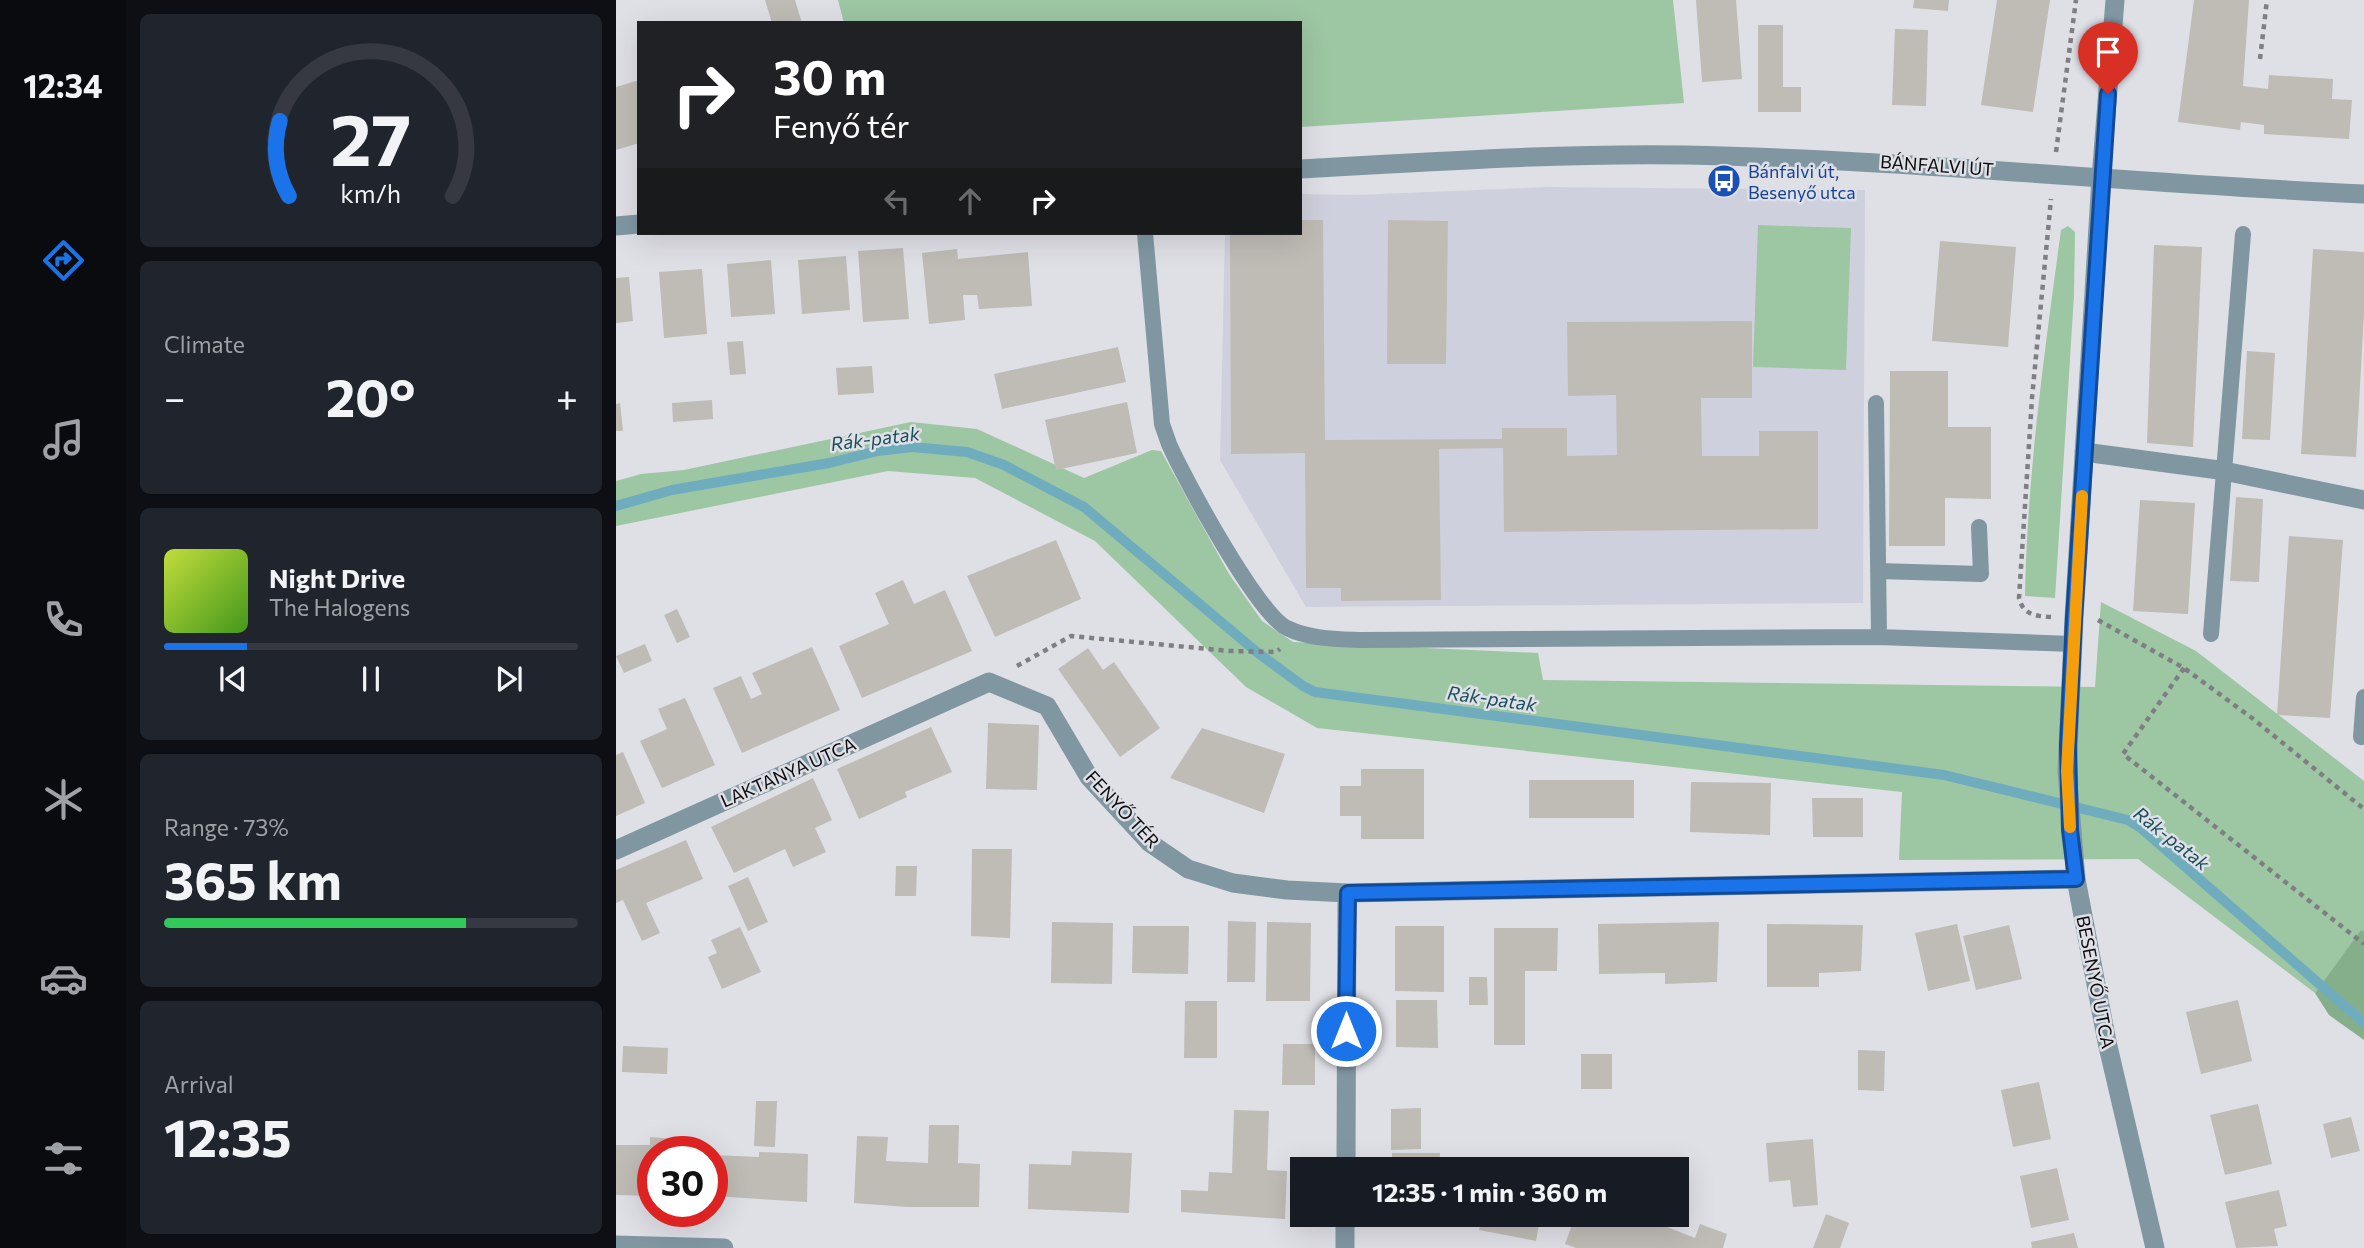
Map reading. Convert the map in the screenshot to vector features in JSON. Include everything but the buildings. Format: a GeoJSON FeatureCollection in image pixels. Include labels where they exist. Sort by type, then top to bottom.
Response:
{"type":"FeatureCollection","features":[{"type":"Feature","properties":{"kind":"street","name":"BESENYŐ UTCA"},"geometry":{"type":"LineString","coordinates":[[2115,0],[2101,177],[2067,771],[2076,879],[2107,1042],[2155,1248]]}},
{"type":"Feature","properties":{"kind":"street","name":"BÁNFALVI ÚT"},"geometry":{"type":"LineString","coordinates":[[1302,169],[1584,156],[1684,155],[1870,161],[2252,189],[2364,194]]}},
{"type":"Feature","properties":{"kind":"street"},"geometry":{"type":"LineString","coordinates":[[616,226],[637,224]]}},
{"type":"Feature","properties":{"kind":"street"},"geometry":{"type":"LineString","coordinates":[[2084,452],[2225,472],[2364,500]]}},
{"type":"Feature","properties":{"kind":"street","name":"LAKTANYA UTCA"},"geometry":{"type":"LineString","coordinates":[[616,850],[989,682]]}},
{"type":"Feature","properties":{"kind":"street","name":"FENYŐ TÉR"},"geometry":{"type":"LineString","coordinates":[[989,682],[1047,706],[1089,777],[1150,843],[1188,869],[1233,883],[1287,890],[1348,893],[2076,879]]}},
{"type":"Feature","properties":{"kind":"street"},"geometry":{"type":"LineString","coordinates":[[1346,1157],[1348,893]]}},
{"type":"Feature","properties":{"kind":"street"},"geometry":{"type":"LineString","coordinates":[[1345,1227],[1345,1248]]}},
{"type":"Feature","properties":{"kind":"street"},"geometry":{"type":"LineString","coordinates":[[616,1245],[724,1248]]}},
{"type":"Feature","properties":{"kind":"lane"},"geometry":{"type":"LineString","coordinates":[[2211,635],[2243,234]]}},
{"type":"Feature","properties":{"kind":"lane"},"geometry":{"type":"LineString","coordinates":[[1145,235],[1162,424],[1169,444],[1254,592],[1273,618],[1286,628],[1327,638],[1361,640],[1879,637],[2073,644]]}},
{"type":"Feature","properties":{"kind":"lane"},"geometry":{"type":"LineString","coordinates":[[1876,403],[1879,637]]}},
{"type":"Feature","properties":{"kind":"lane"},"geometry":{"type":"LineString","coordinates":[[1878,571],[1981,574],[1979,527]]}},
{"type":"Feature","properties":{"kind":"lane"},"geometry":{"type":"LineString","coordinates":[[2361,737],[2364,697]]}},
{"type":"Feature","properties":{"kind":"path"},"geometry":{"type":"LineString","coordinates":[[2076,0],[2068,43],[2053,173],[2032,398],[2019,598],[2021,606],[2034,616],[2101,620],[2184,668],[2252,718],[2364,809]]}},
{"type":"Feature","properties":{"kind":"path"},"geometry":{"type":"LineString","coordinates":[[2260,59],[2267,0]]}},
{"type":"Feature","properties":{"kind":"path"},"geometry":{"type":"LineString","coordinates":[[989,682],[1072,636],[1230,651],[1276,652]]}},
{"type":"Feature","properties":{"kind":"path"},"geometry":{"type":"LineString","coordinates":[[2184,668],[2123,754],[2364,944]]}},
{"type":"Feature","properties":{"kind":"shaded area"},"geometry":{"type":"Polygon","coordinates":[[[1548,187],[1865,190],[1863,603],[1306,607],[1220,460],[1225,235],[1302,235],[1302,194],[1356,195],[1548,187]]]}},
{"type":"Feature","properties":{"kind":"green space"},"geometry":{"type":"Polygon","coordinates":[[[838,0],[1673,0],[1684,103],[1302,127],[1302,21],[843,21],[838,0]]]}},
{"type":"Feature","properties":{"kind":"green space"},"geometry":{"type":"Polygon","coordinates":[[[1758,225],[1851,228],[1846,370],[1753,367],[1758,225]]]}},
{"type":"Feature","properties":{"kind":"green space"},"geometry":{"type":"Polygon","coordinates":[[[2068,226],[2075,232],[2074,295],[2055,598],[2025,596],[2029,504],[2038,412],[2061,230],[2068,226]]]}},
{"type":"Feature","properties":{"kind":"green space"},"geometry":{"type":"Polygon","coordinates":[[[911,422],[977,429],[1084,478],[1152,450],[1161,451],[1229,574],[1262,621],[1293,642],[1538,653],[1543,680],[2095,687],[2101,602],[2196,651],[2364,781],[2364,932],[2361,931],[2315,993],[2138,859],[1899,860],[1902,792],[1317,728],[1246,687],[1095,541],[975,478],[888,471],[616,526],[616,481],[641,474],[684,470],[911,422]]]}},
{"type":"Feature","properties":{"kind":"green space"},"geometry":{"type":"Polygon","coordinates":[[[2361,930],[2364,932],[2364,1040],[2329,1015],[2315,993],[2361,930]]]}},
{"type":"Feature","properties":{"kind":"waterway","name":"Rák-patak"},"geometry":{"type":"LineString","coordinates":[[616,506],[672,490],[829,463],[878,451],[912,447],[967,452],[1004,465],[1084,507],[1258,653],[1315,692],[1944,775],[2128,820],[2141,828],[2364,1023]]}},
{"type":"Feature","properties":{"kind":"slow traffic"},"geometry":{"type":"LineString","coordinates":[[2070,827],[2067,771],[2082,496]]}},
{"type":"Feature","properties":{"kind":"place","name":"Bánfalvi út, Besenyő utca"},"geometry":{"type":"Point","coordinates":[1724,181]}},
{"type":"Feature","properties":{"kind":"route"},"geometry":{"type":"LineString","coordinates":[[1346,1031],[1348,893],[2076,879],[2070,830],[2068,745],[2108,94]]}}]}
